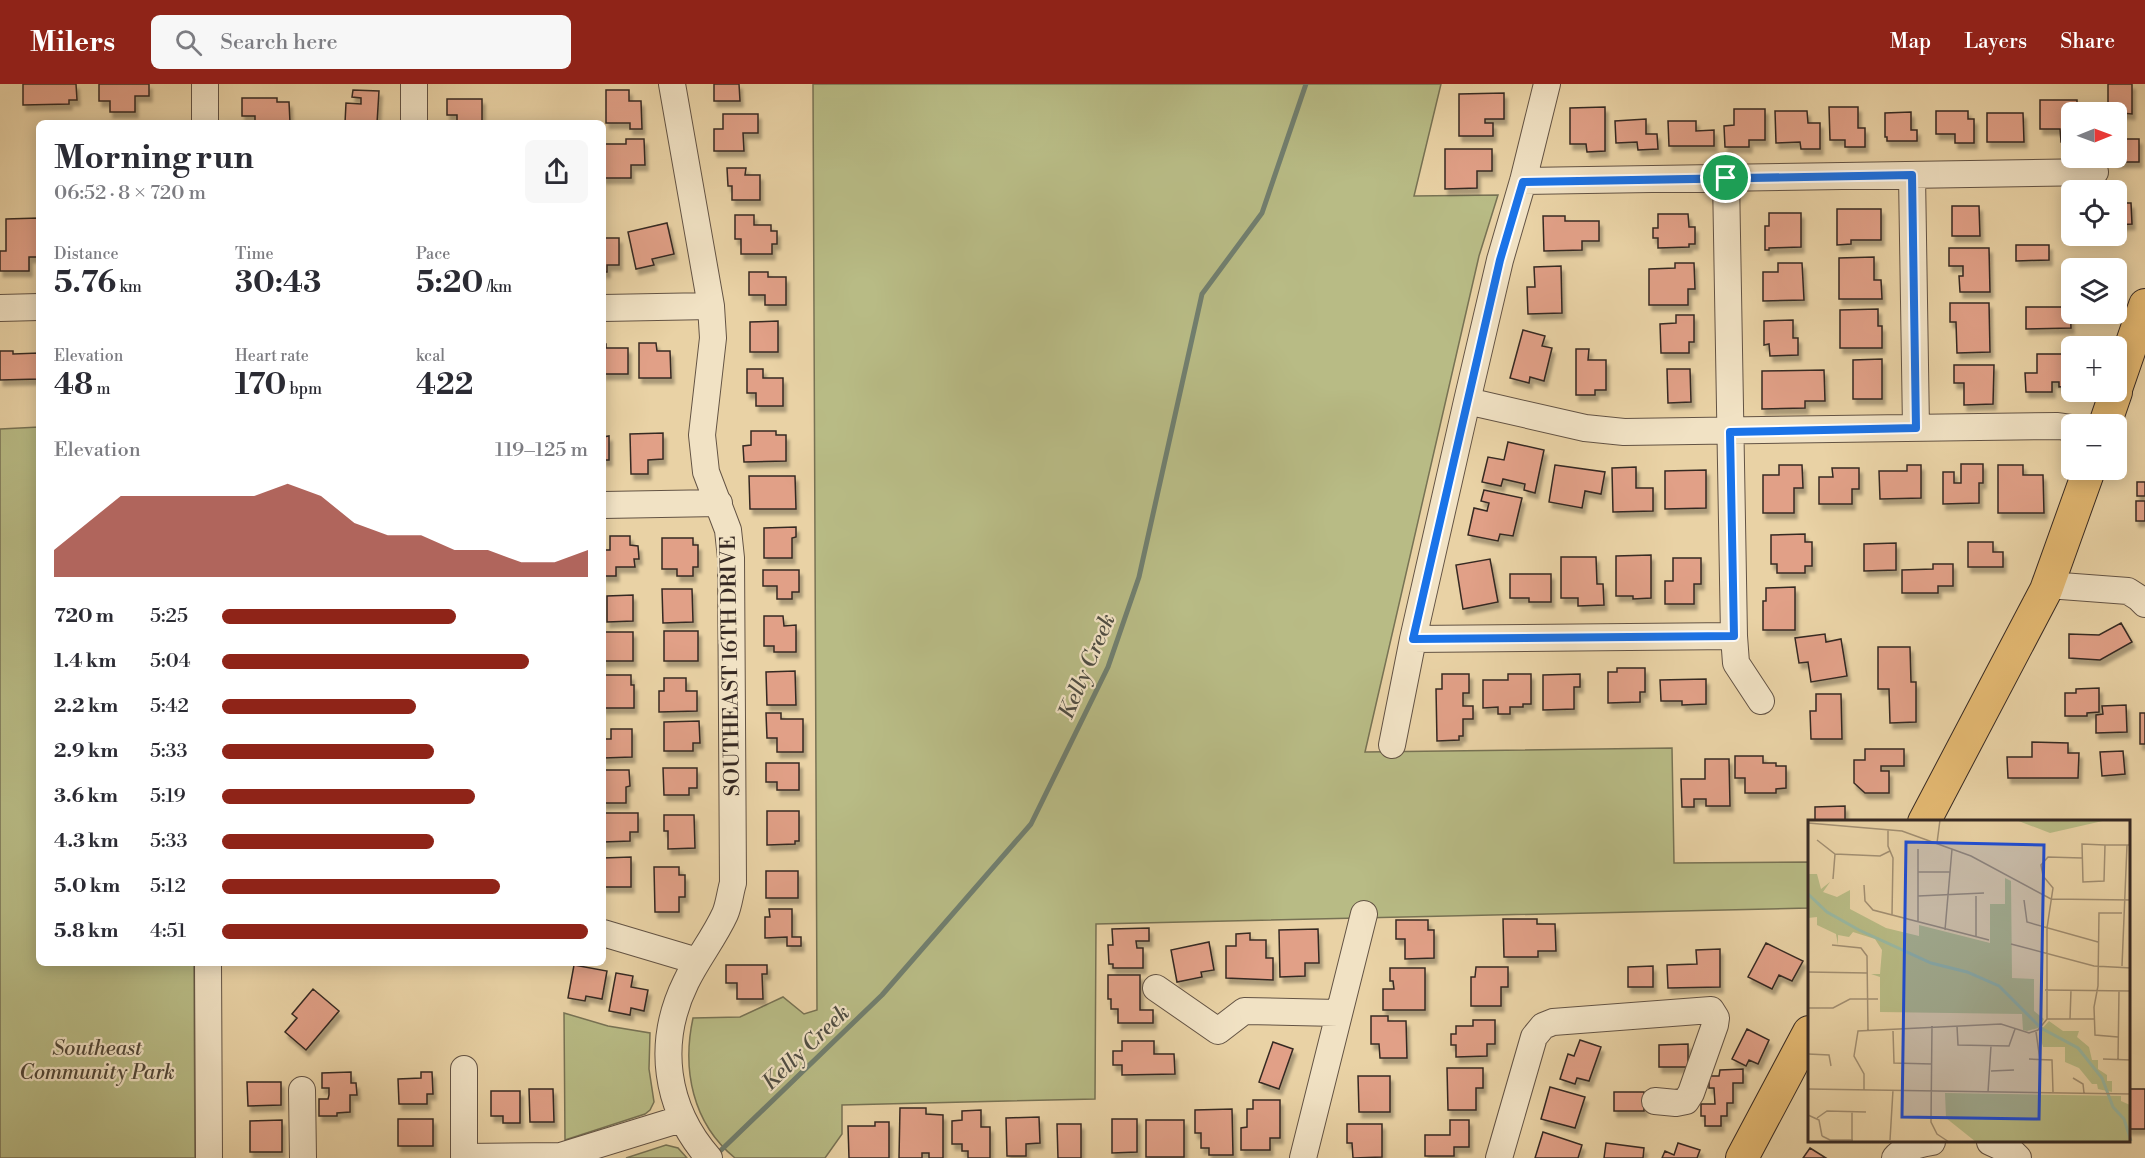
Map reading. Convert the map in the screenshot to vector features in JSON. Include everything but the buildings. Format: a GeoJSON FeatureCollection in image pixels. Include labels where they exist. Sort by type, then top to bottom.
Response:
{"type":"FeatureCollection","features":[{"type":"Feature","properties":{"kind":"main road"},"geometry":{"type":"LineString","coordinates":[[2127,360],[2143,317]]}},
{"type":"Feature","properties":{"kind":"main road"},"geometry":{"type":"LineString","coordinates":[[1925,820],[2048,585],[2085,480]]}},
{"type":"Feature","properties":{"kind":"main road"},"geometry":{"type":"LineString","coordinates":[[1742,1158],[1808,1034]]}},
{"type":"Feature","properties":{"kind":"street"},"geometry":{"type":"LineString","coordinates":[[205,84],[205,120]]}},
{"type":"Feature","properties":{"kind":"street"},"geometry":{"type":"LineString","coordinates":[[414,84],[414,120]]}},
{"type":"Feature","properties":{"kind":"street","name":"SOUTHEAST 16TH DRIVE"},"geometry":{"type":"LineString","coordinates":[[672,84],[711,306],[713,338],[702,435],[706,472],[728,530],[731,558],[733,883],[726,912],[697,961],[677,1005],[670,1033],[668,1065],[681,1119],[694,1141],[709,1158]]}},
{"type":"Feature","properties":{"kind":"street"},"geometry":{"type":"LineString","coordinates":[[1392,745],[1413,639],[1500,260],[1523,182],[1547,84]]}},
{"type":"Feature","properties":{"kind":"street"},"geometry":{"type":"LineString","coordinates":[[1523,182],[2095,172]]}},
{"type":"Feature","properties":{"kind":"street"},"geometry":{"type":"LineString","coordinates":[[1912,175],[1916,428]]}},
{"type":"Feature","properties":{"kind":"street"},"geometry":{"type":"LineString","coordinates":[[1726,178],[1734,636],[1736,663],[1761,700]]}},
{"type":"Feature","properties":{"kind":"street"},"geometry":{"type":"LineString","coordinates":[[606,308],[711,306]]}},
{"type":"Feature","properties":{"kind":"street"},"geometry":{"type":"LineString","coordinates":[[0,308],[36,307]]}},
{"type":"Feature","properties":{"kind":"street"},"geometry":{"type":"LineString","coordinates":[[1467,401],[1602,430],[1730,432],[2061,426]]}},
{"type":"Feature","properties":{"kind":"street"},"geometry":{"type":"LineString","coordinates":[[606,505],[719,503]]}},
{"type":"Feature","properties":{"kind":"street"},"geometry":{"type":"LineString","coordinates":[[2048,585],[2128,591],[2145,604]]}},
{"type":"Feature","properties":{"kind":"street"},"geometry":{"type":"LineString","coordinates":[[1413,639],[1734,636]]}},
{"type":"Feature","properties":{"kind":"street"},"geometry":{"type":"LineString","coordinates":[[1303,1158],[1364,914]]}},
{"type":"Feature","properties":{"kind":"street"},"geometry":{"type":"LineString","coordinates":[[606,934],[697,961]]}},
{"type":"Feature","properties":{"kind":"street"},"geometry":{"type":"LineString","coordinates":[[208,966],[209,1158]]}},
{"type":"Feature","properties":{"kind":"street"},"geometry":{"type":"LineString","coordinates":[[1156,988],[1218,1031],[1244,1011],[1338,1013]]}},
{"type":"Feature","properties":{"kind":"street"},"geometry":{"type":"LineString","coordinates":[[1499,1158],[1534,1037],[1543,1026],[1553,1022],[1711,1010],[1716,1018],[1691,1093],[1686,1101],[1676,1103],[1655,1101]]}},
{"type":"Feature","properties":{"kind":"street"},"geometry":{"type":"LineString","coordinates":[[464,1069],[464,1158],[561,1156],[681,1119]]}},
{"type":"Feature","properties":{"kind":"street"},"geometry":{"type":"LineString","coordinates":[[302,1090],[303,1158]]}},
{"type":"Feature","properties":{"kind":"street"},"geometry":{"type":"LineString","coordinates":[[1895,1158],[1910,1149],[1929,1143]]}},
{"type":"Feature","properties":{"kind":"street"},"geometry":{"type":"LineString","coordinates":[[1992,1143],[2012,1152],[2018,1158]]}},
{"type":"Feature","properties":{"kind":"green space"},"geometry":{"type":"Polygon","coordinates":[[[813,84],[1441,84],[1414,196],[1498,195],[1479,256],[1365,752],[1672,748],[1674,863],[1808,862],[1808,908],[1096,924],[1095,1099],[842,1105],[842,1134],[825,1158],[735,1158],[720,1144],[709,1129],[694,1094],[689,1056],[693,1018],[740,1017],[783,997],[804,1014],[817,1010],[813,84]]]}},
{"type":"Feature","properties":{"kind":"green space","name":"Southeast Community Park"},"geometry":{"type":"Polygon","coordinates":[[[36,427],[36,966],[194,966],[195,1158],[0,1158],[0,429],[36,427]]]}},
{"type":"Feature","properties":{"kind":"green space"},"geometry":{"type":"Polygon","coordinates":[[[564,1013],[608,1026],[650,1033],[649,1069],[654,1102],[650,1110],[645,1114],[565,1140],[564,1013]]]}},
{"type":"Feature","properties":{"kind":"green space"},"geometry":{"type":"Polygon","coordinates":[[[666,1145],[678,1148],[687,1158],[626,1158],[666,1145]]]}},
{"type":"Feature","properties":{"kind":"waterway","name":"Kelly Creek"},"geometry":{"type":"LineString","coordinates":[[716,1155],[882,995],[1031,824],[1108,667],[1139,577],[1202,294],[1262,213],[1306,84]]}},
{"type":"Feature","properties":{"kind":"route"},"geometry":{"type":"LineString","coordinates":[[1912,175],[1916,428],[1730,432],[1734,636],[1413,639],[1500,260],[1523,182],[1726,178],[1912,175]]}}]}
